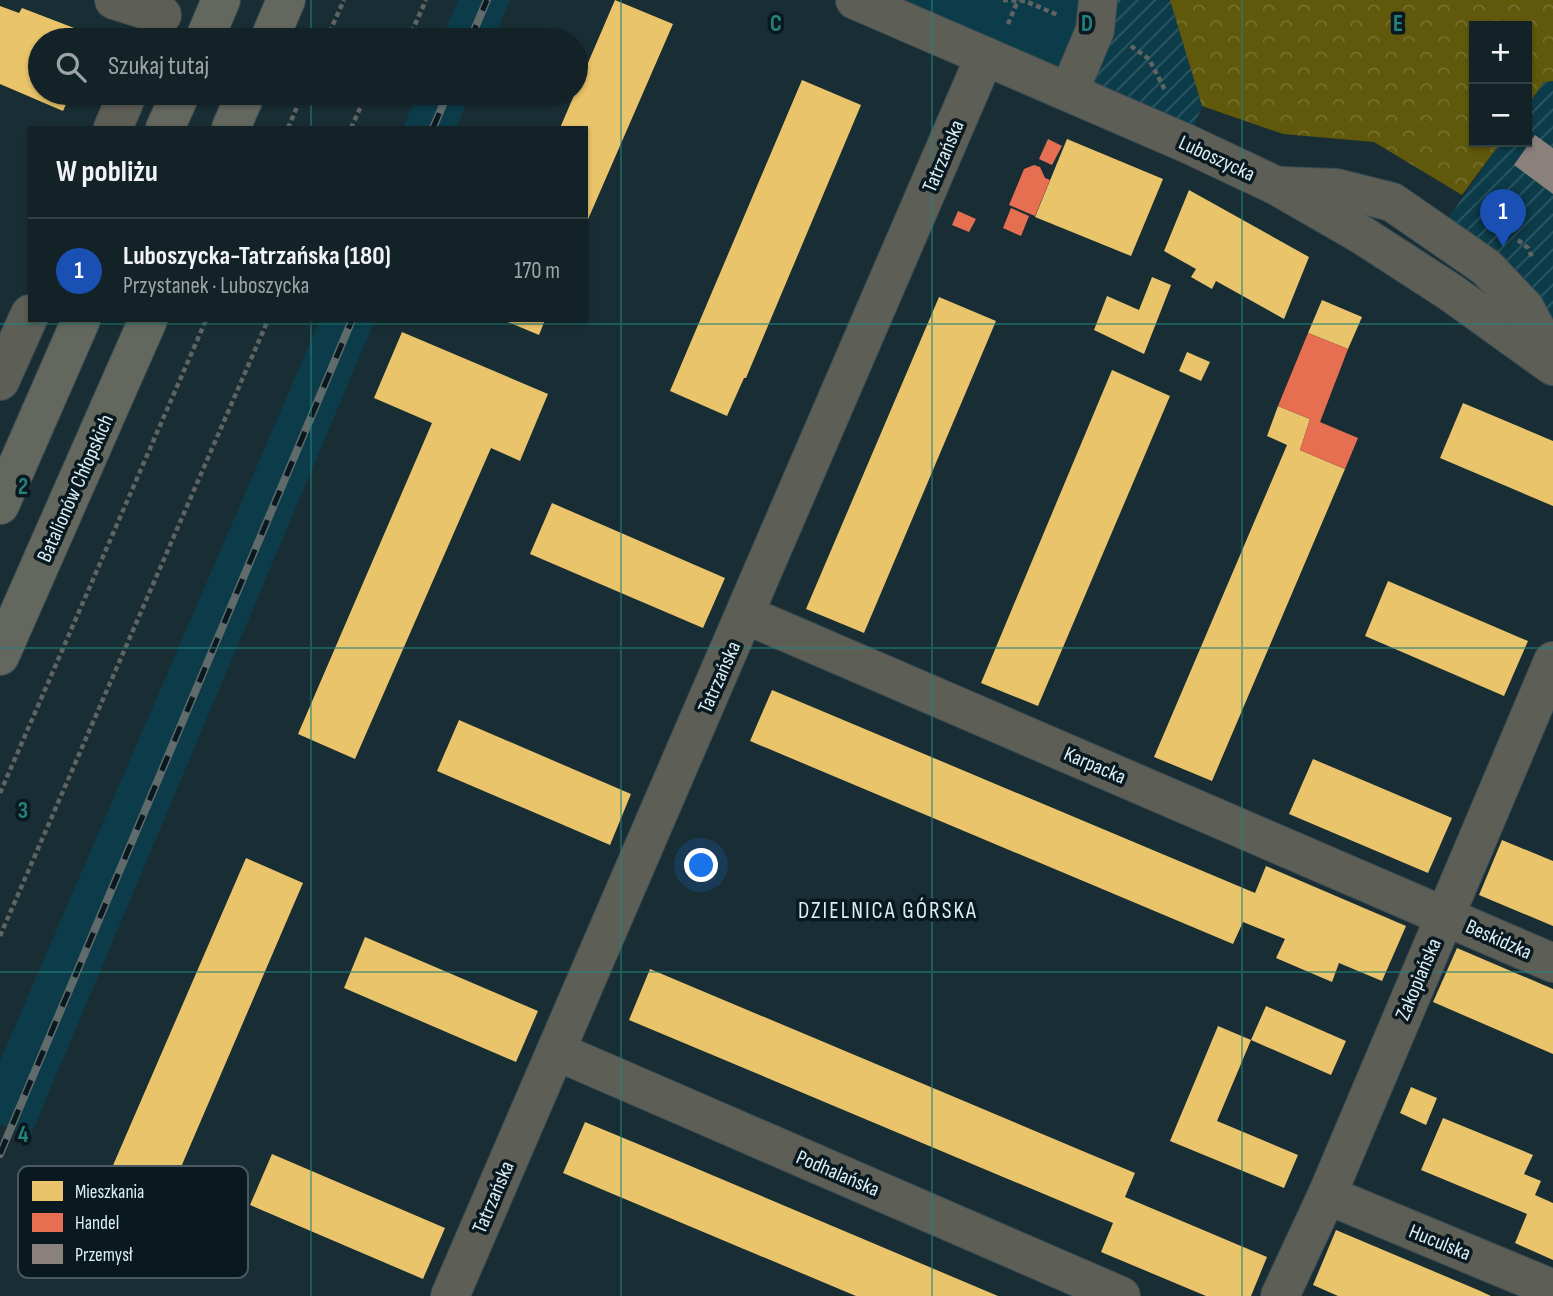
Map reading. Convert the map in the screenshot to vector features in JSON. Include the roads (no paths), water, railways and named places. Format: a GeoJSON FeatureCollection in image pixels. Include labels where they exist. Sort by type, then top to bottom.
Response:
{"type":"FeatureCollection","features":[{"type":"Feature","properties":{"kind":"main road"},"geometry":{"type":"LineString","coordinates":[[209,28],[221,0]]}},
{"type":"Feature","properties":{"kind":"main road"},"geometry":{"type":"LineString","coordinates":[[274,28],[286,0]]}},
{"type":"Feature","properties":{"kind":"main road"},"geometry":{"type":"LineString","coordinates":[[166,126],[176,105]]}},
{"type":"Feature","properties":{"kind":"main road"},"geometry":{"type":"LineString","coordinates":[[232,126],[241,105]]}},
{"type":"Feature","properties":{"kind":"main road"},"geometry":{"type":"LineString","coordinates":[[0,505],[80,322]]}},
{"type":"Feature","properties":{"kind":"main road","name":"Batalionów Chłopskich"},"geometry":{"type":"LineString","coordinates":[[0,656],[147,322]]}},
{"type":"Feature","properties":{"kind":"street"},"geometry":{"type":"LineString","coordinates":[[114,0],[161,19]]}},
{"type":"Feature","properties":{"kind":"street","name":"Luboszycka"},"geometry":{"type":"LineString","coordinates":[[855,0],[995,45],[1069,92],[1276,186],[1362,234],[1553,364]]}},
{"type":"Feature","properties":{"kind":"street"},"geometry":{"type":"LineString","coordinates":[[1069,92],[1095,30],[1098,0]]}},
{"type":"Feature","properties":{"kind":"street","name":"Tatrzańska"},"geometry":{"type":"LineString","coordinates":[[450,1296],[995,45]]}},
{"type":"Feature","properties":{"kind":"street"},"geometry":{"type":"LineString","coordinates":[[114,126],[123,105]]}},
{"type":"Feature","properties":{"kind":"street"},"geometry":{"type":"LineString","coordinates":[[0,381],[28,318]]}},
{"type":"Feature","properties":{"kind":"street","name":"Karpacka"},"geometry":{"type":"LineString","coordinates":[[746,615],[1445,915]]}},
{"type":"Feature","properties":{"kind":"street","name":"Zakopiańska"},"geometry":{"type":"LineString","coordinates":[[1280,1296],[1327,1195],[1553,661]]}},
{"type":"Feature","properties":{"kind":"street","name":"Beskidzka"},"geometry":{"type":"LineString","coordinates":[[1445,915],[1553,963]]}},
{"type":"Feature","properties":{"kind":"street","name":"Podhalańska"},"geometry":{"type":"LineString","coordinates":[[556,1051],[1121,1296]]}},
{"type":"Feature","properties":{"kind":"street","name":"Huculska"},"geometry":{"type":"LineString","coordinates":[[1327,1195],[1553,1289]]}},
{"type":"Feature","properties":{"kind":"railway"},"geometry":{"type":"LineString","coordinates":[[475,28],[487,0]]}},
{"type":"Feature","properties":{"kind":"railway"},"geometry":{"type":"LineString","coordinates":[[434,126],[443,105]]}},
{"type":"Feature","properties":{"kind":"railway"},"geometry":{"type":"LineString","coordinates":[[0,1154],[351,322]]}},
{"type":"Feature","properties":{"kind":"place","name":"Luboszycka-Tatrzańska (180)"},"geometry":{"type":"Point","coordinates":[1503,247]}},
{"type":"Feature","properties":{"kind":"district","name":"DZIELNICA GÓRSKA"},"geometry":{"type":"Point","coordinates":[888,910]}}]}
